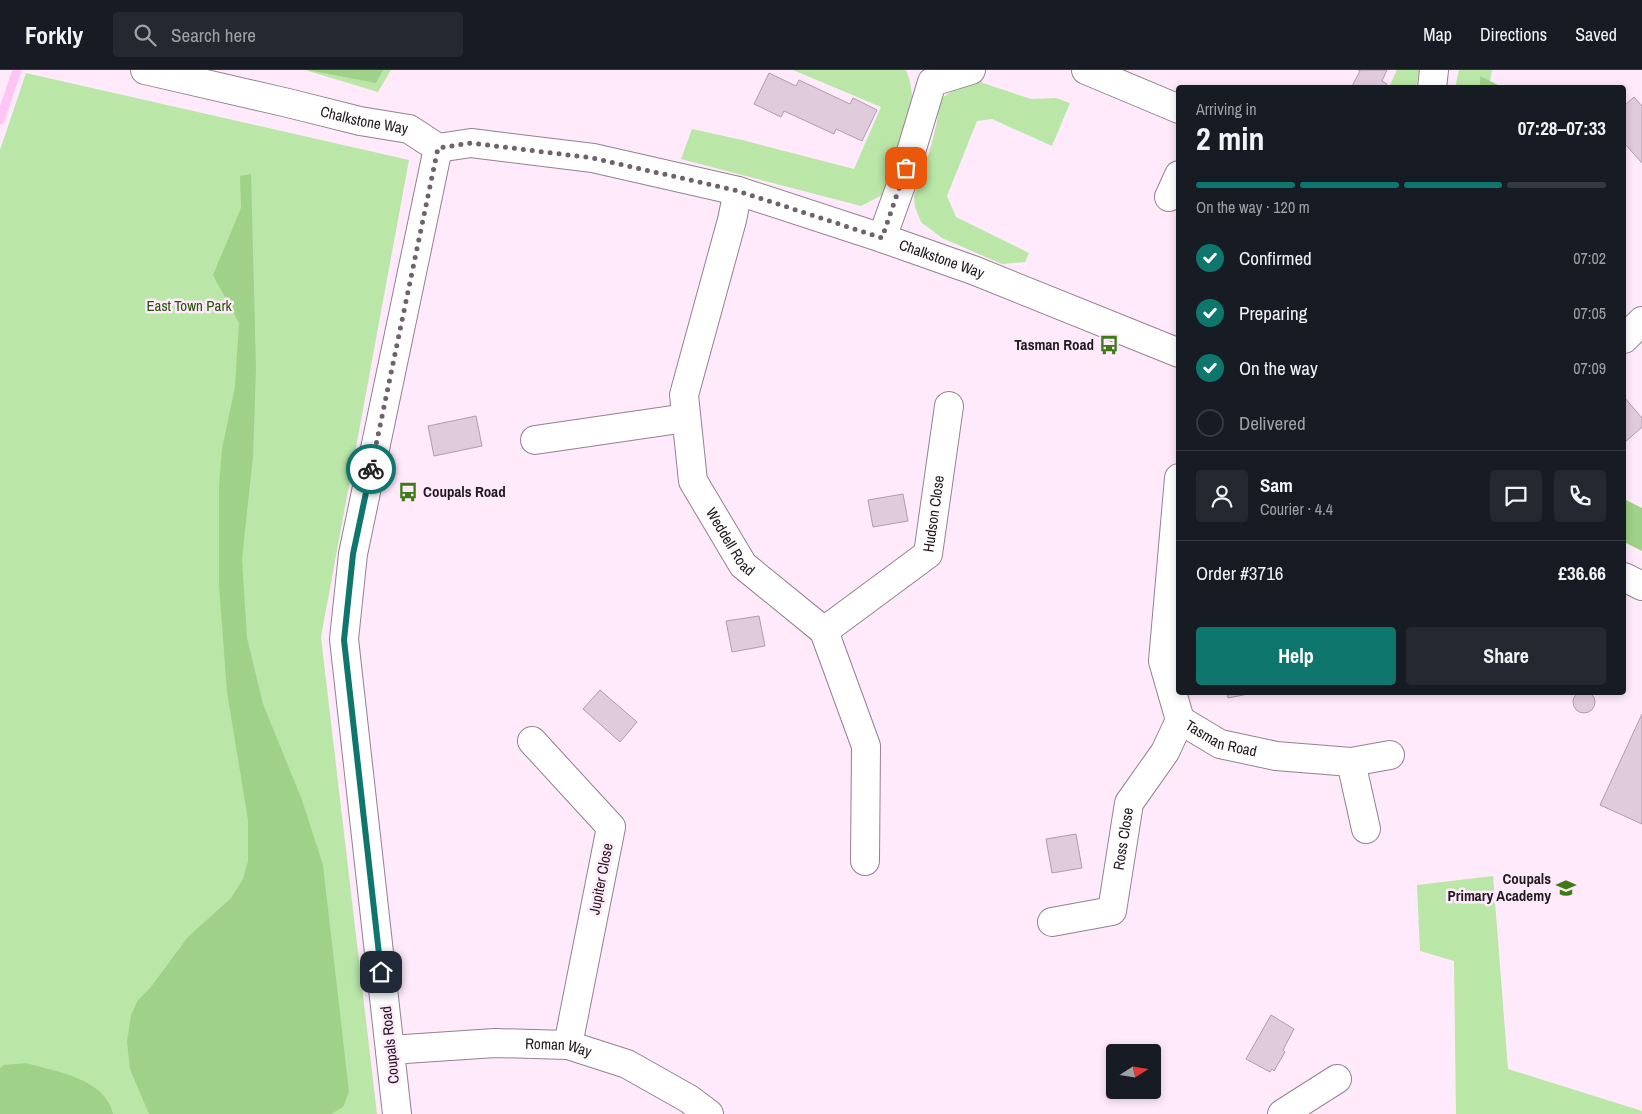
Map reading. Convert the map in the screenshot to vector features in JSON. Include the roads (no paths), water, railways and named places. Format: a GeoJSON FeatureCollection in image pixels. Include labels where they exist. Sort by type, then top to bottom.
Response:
{"type":"FeatureCollection","features":[{"type":"Feature","properties":{"kind":"street","name":"Chalkstone Way"},"geometry":{"type":"LineString","coordinates":[[145,70],[200,76],[288,103],[360,121],[409,129],[438,148],[471,143],[593,158],[738,191],[973,270],[1176,351]]}},
{"type":"Feature","properties":{"kind":"street"},"geometry":{"type":"LineString","coordinates":[[882,238],[901,185],[928,76],[971,70]]}},
{"type":"Feature","properties":{"kind":"street"},"geometry":{"type":"LineString","coordinates":[[1086,70],[1176,108]]}},
{"type":"Feature","properties":{"kind":"street"},"geometry":{"type":"LineString","coordinates":[[1432,85],[1434,70]]}},
{"type":"Feature","properties":{"kind":"street","name":"Coupals Road"},"geometry":{"type":"LineString","coordinates":[[397,1114],[344,640],[353,554],[438,148]]}},
{"type":"Feature","properties":{"kind":"street","name":"Weddell Road"},"geometry":{"type":"LineString","coordinates":[[738,191],[732,220],[684,395],[693,481],[743,565],[824,631]]}},
{"type":"Feature","properties":{"kind":"street"},"geometry":{"type":"LineString","coordinates":[[1626,338],[1642,321]]}},
{"type":"Feature","properties":{"kind":"street","name":"Hudson Close"},"geometry":{"type":"LineString","coordinates":[[824,631],[928,554],[949,406]]}},
{"type":"Feature","properties":{"kind":"street"},"geometry":{"type":"LineString","coordinates":[[535,440],[686,418]]}},
{"type":"Feature","properties":{"kind":"street","name":"Tasman Road"},"geometry":{"type":"LineString","coordinates":[[1176,512],[1163,661],[1180,720],[1220,744],[1276,756],[1351,762],[1390,755]]}},
{"type":"Feature","properties":{"kind":"street"},"geometry":{"type":"LineString","coordinates":[[1626,578],[1642,586]]}},
{"type":"Feature","properties":{"kind":"street"},"geometry":{"type":"LineString","coordinates":[[824,631],[866,746],[865,861]]}},
{"type":"Feature","properties":{"kind":"street","name":"Ross Close"},"geometry":{"type":"LineString","coordinates":[[1052,922],[1112,911],[1129,803],[1165,752],[1180,720]]}},
{"type":"Feature","properties":{"kind":"street","name":"Jupiter Close"},"geometry":{"type":"LineString","coordinates":[[532,741],[611,827],[568,1045]]}},
{"type":"Feature","properties":{"kind":"street"},"geometry":{"type":"LineString","coordinates":[[1351,762],[1366,829]]}},
{"type":"Feature","properties":{"kind":"street","name":"Roman Way"},"geometry":{"type":"LineString","coordinates":[[390,1050],[495,1043],[568,1045],[628,1064],[689,1099],[709,1114]]}},
{"type":"Feature","properties":{"kind":"street"},"geometry":{"type":"LineString","coordinates":[[1282,1114],[1337,1079]]}},
{"type":"Feature","properties":{"kind":"waterway"},"geometry":{"type":"LineString","coordinates":[[0,120],[17,70]]}},
{"type":"Feature","properties":{"kind":"place","name":"Tasman Road"},"geometry":{"type":"Point","coordinates":[1109,345]}},
{"type":"Feature","properties":{"kind":"place","name":"Coupals Road"},"geometry":{"type":"Point","coordinates":[408,492]}},
{"type":"Feature","properties":{"kind":"place","name":"Coupals Primary Academy"},"geometry":{"type":"Point","coordinates":[1566,888]}},
{"type":"Feature","properties":{"kind":"park label","name":"East Town Park"},"geometry":{"type":"Point","coordinates":[189,306]}}]}
